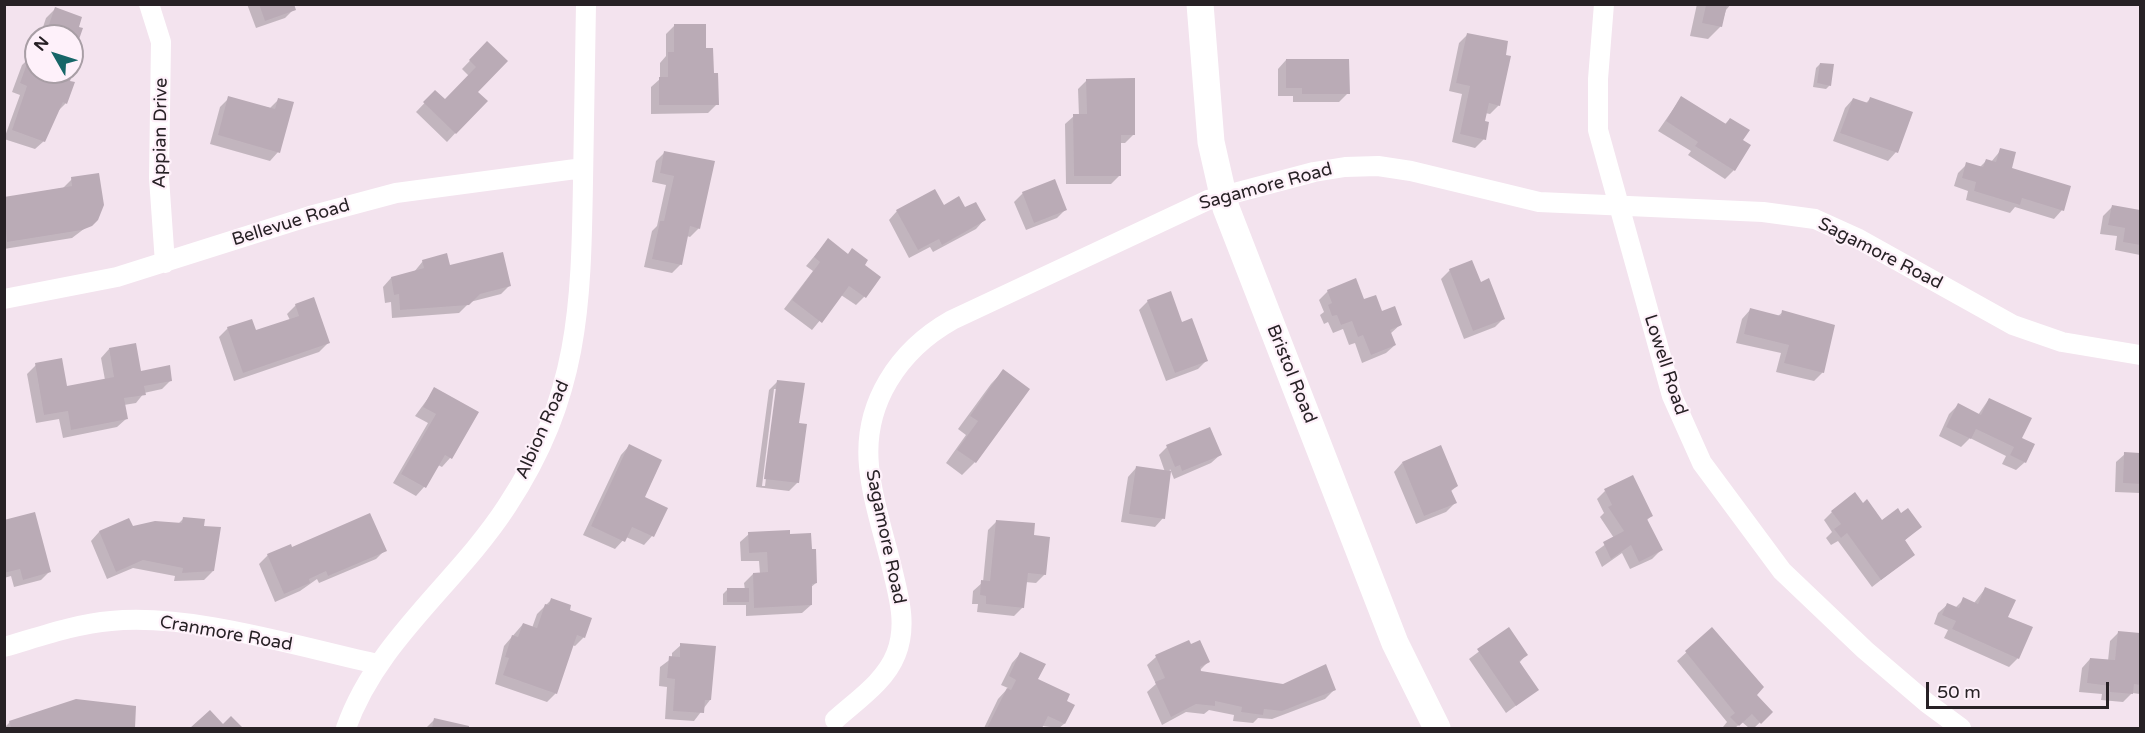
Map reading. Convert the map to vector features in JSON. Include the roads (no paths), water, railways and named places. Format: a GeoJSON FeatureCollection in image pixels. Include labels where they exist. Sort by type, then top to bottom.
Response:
{"type":"FeatureCollection","features":[{"type":"Feature","properties":{"kind":"street","name":"Appian Drive"},"geometry":{"type":"LineString","coordinates":[[148,4],[161,42],[159,178],[165,263]]}},
{"type":"Feature","properties":{"kind":"street","name":"Albion Road"},"geometry":{"type":"LineString","coordinates":[[346,729],[357,699],[378,664],[498,520],[529,466],[555,411],[567,377],[576,334],[581,284],[586,4]]}},
{"type":"Feature","properties":{"kind":"street","name":"Bristol Road"},"geometry":{"type":"LineString","coordinates":[[1200,4],[1212,142],[1222,196],[1395,642],[1437,729]]}},
{"type":"Feature","properties":{"kind":"street","name":"Lowell Road"},"geometry":{"type":"LineString","coordinates":[[1604,4],[1598,79],[1599,130],[1617,204],[1672,396],[1702,463],[1782,571],[1865,650],[1961,729]]}},
{"type":"Feature","properties":{"kind":"street","name":"Sagamore Road"},"geometry":{"type":"LineString","coordinates":[[835,720],[886,672],[897,653],[901,632],[898,592],[873,492],[868,456],[876,408],[899,362],[917,343],[952,320],[1178,213],[1222,196],[1314,172],[1345,167],[1378,166],[1420,173],[1539,202],[1763,212],[1815,219],[1857,238],[2013,325],[2062,342],[2140,355]]}},
{"type":"Feature","properties":{"kind":"street","name":"Bellevue Road"},"geometry":{"type":"LineString","coordinates":[[4,299],[73,287],[165,263],[310,216],[385,196],[438,186],[583,168]]}},
{"type":"Feature","properties":{"kind":"street","name":"Cranmore Road"},"geometry":{"type":"LineString","coordinates":[[4,646],[98,622],[160,621],[212,628],[378,664]]}}]}
